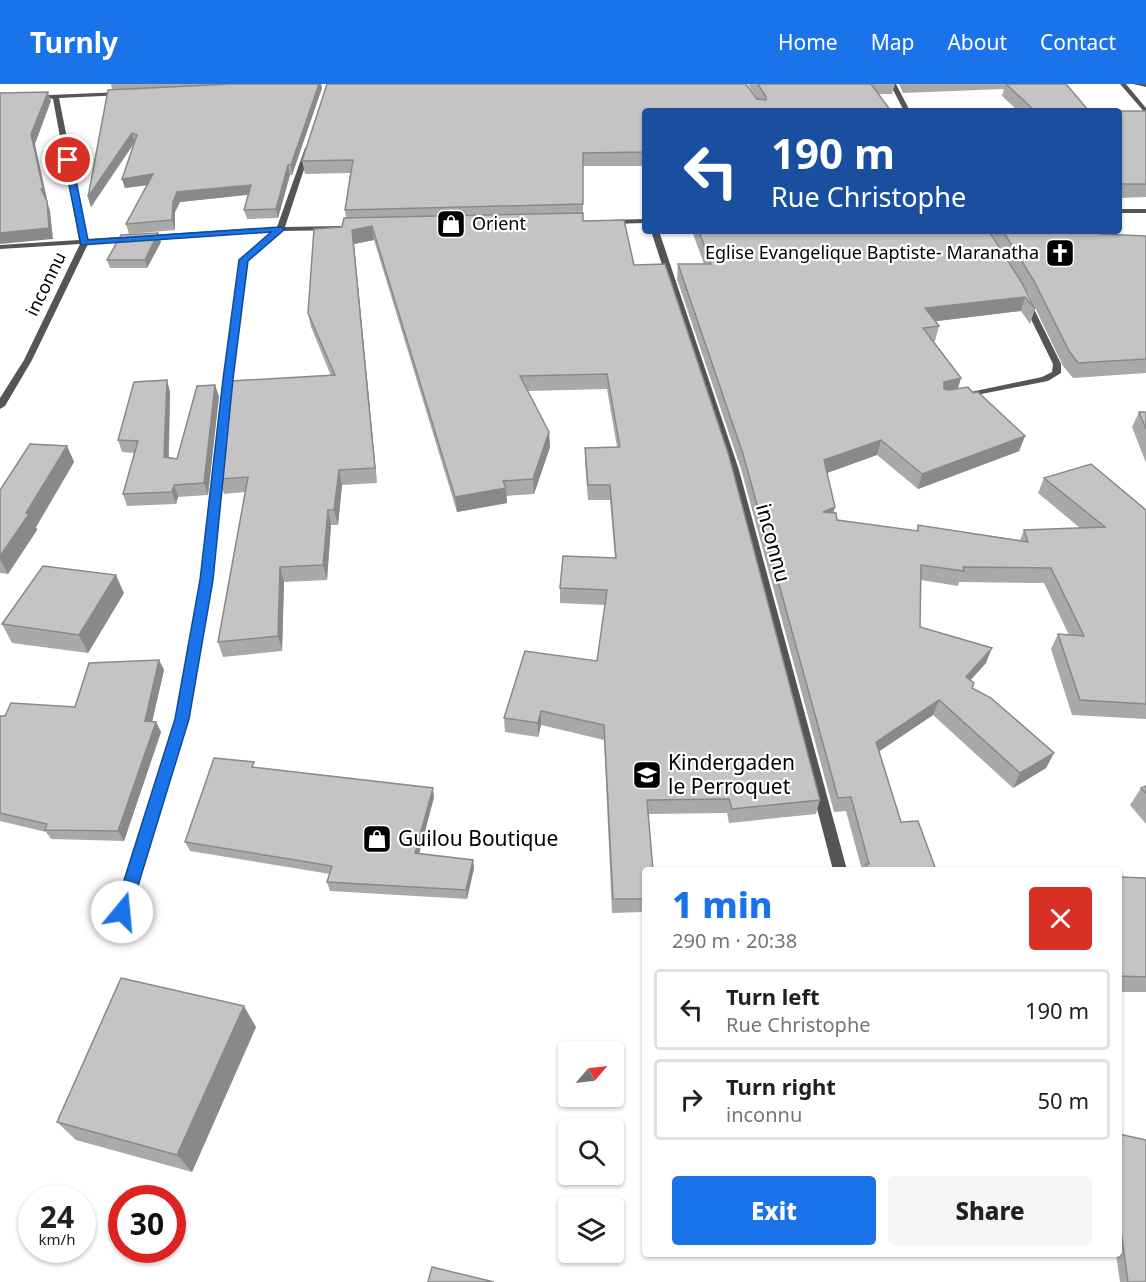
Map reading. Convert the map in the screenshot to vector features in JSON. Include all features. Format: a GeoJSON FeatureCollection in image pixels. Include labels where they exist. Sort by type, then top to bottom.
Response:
{"type":"FeatureCollection","features":[{"type":"Feature","properties":{"kind":"street"},"geometry":{"type":"LineString","coordinates":[[893,84],[905,108]]}},
{"type":"Feature","properties":{"kind":"street"},"geometry":{"type":"LineString","coordinates":[[1124,84],[1146,115],[1137,117]]}},
{"type":"Feature","properties":{"kind":"street"},"geometry":{"type":"LineString","coordinates":[[1136,84],[1146,85]]}},
{"type":"Feature","properties":{"kind":"street"},"geometry":{"type":"LineString","coordinates":[[45,97],[125,93]]}},
{"type":"Feature","properties":{"kind":"street","name":"inconnu"},"geometry":{"type":"LineString","coordinates":[[0,406],[28,360],[84,243],[56,97]]}},
{"type":"Feature","properties":{"kind":"street"},"geometry":{"type":"LineString","coordinates":[[122,912],[182,719],[207,580],[228,379],[244,260],[280,229],[310,140]]}},
{"type":"Feature","properties":{"kind":"street"},"geometry":{"type":"LineString","coordinates":[[1122,212],[1146,211]]}},
{"type":"Feature","properties":{"kind":"street"},"geometry":{"type":"LineString","coordinates":[[598,222],[642,221]]}},
{"type":"Feature","properties":{"kind":"street"},"geometry":{"type":"LineString","coordinates":[[0,247],[280,229],[351,228]]}},
{"type":"Feature","properties":{"kind":"street","name":"inconnu"},"geometry":{"type":"LineString","coordinates":[[656,234],[734,470],[839,867]]}},
{"type":"Feature","properties":{"kind":"street"},"geometry":{"type":"LineString","coordinates":[[956,398],[1045,379],[1056,373],[1057,364],[1023,296]]}},
{"type":"Feature","properties":{"kind":"building"},"geometry":{"type":"Polygon","coordinates":[[[230,84],[319,84],[291,165],[288,165],[276,209],[244,210],[251,185],[177,192],[173,202],[172,220],[126,224],[153,174],[122,179],[137,135],[132,133],[88,197],[108,90],[230,84]]]}},
{"type":"Feature","properties":{"kind":"building"},"geometry":{"type":"Polygon","coordinates":[[[327,84],[746,84],[757,99],[766,100],[758,84],[871,84],[889,108],[642,108],[642,152],[583,153],[583,204],[345,210],[353,160],[302,161],[327,84]]]}},
{"type":"Feature","properties":{"kind":"building"},"geometry":{"type":"Polygon","coordinates":[[[1006,84],[1066,84],[1086,108],[1032,108],[1006,84]]]}},
{"type":"Feature","properties":{"kind":"building"},"geometry":{"type":"Polygon","coordinates":[[[48,92],[31,134],[43,188],[41,189],[47,201],[49,228],[0,233],[0,93],[48,92]]]}},
{"type":"Feature","properties":{"kind":"building"},"geometry":{"type":"Polygon","coordinates":[[[1122,111],[1146,111],[1146,184],[1122,184],[1122,111]]]}},
{"type":"Feature","properties":{"kind":"building"},"geometry":{"type":"Polygon","coordinates":[[[583,213],[583,221],[624,220],[634,265],[665,264],[729,456],[820,800],[732,809],[729,799],[647,800],[653,867],[642,867],[642,899],[613,899],[604,725],[541,711],[538,723],[504,718],[525,651],[597,661],[607,590],[560,588],[563,556],[616,558],[610,485],[588,485],[585,448],[620,447],[607,374],[520,376],[549,432],[533,479],[503,481],[506,488],[455,497],[372,226],[352,230],[375,468],[339,470],[334,510],[328,510],[323,565],[280,567],[278,636],[218,642],[248,477],[219,479],[230,381],[335,375],[308,313],[314,229],[342,227],[344,218],[583,213]]]}},
{"type":"Feature","properties":{"kind":"building"},"geometry":{"type":"Polygon","coordinates":[[[158,233],[145,260],[107,260],[121,235],[158,233]]]}},
{"type":"Feature","properties":{"kind":"building"},"geometry":{"type":"Polygon","coordinates":[[[700,234],[991,234],[1022,283],[1035,309],[1025,297],[925,308],[939,326],[923,328],[961,378],[944,382],[944,389],[968,387],[973,393],[978,392],[1025,436],[922,474],[881,440],[824,460],[835,507],[823,512],[836,513],[837,520],[918,531],[918,525],[1028,542],[1024,530],[1105,527],[1044,478],[1091,464],[1146,510],[1146,704],[1080,700],[1058,634],[1084,636],[1051,568],[963,567],[964,571],[921,565],[920,627],[992,648],[966,677],[974,683],[972,688],[991,698],[1054,753],[1020,773],[939,700],[876,742],[901,822],[918,821],[935,867],[867,867],[866,864],[869,864],[851,797],[838,798],[743,454],[678,264],[711,264],[700,234]]]}},
{"type":"Feature","properties":{"kind":"building"},"geometry":{"type":"Polygon","coordinates":[[[1005,234],[1146,236],[1146,359],[1078,363],[1069,351],[1034,281],[1005,234]]]}},
{"type":"Feature","properties":{"kind":"building"},"geometry":{"type":"Polygon","coordinates":[[[167,380],[164,457],[177,459],[197,386],[215,385],[204,483],[174,485],[172,492],[123,494],[138,441],[118,440],[134,382],[167,380]]]}},
{"type":"Feature","properties":{"kind":"building"},"geometry":{"type":"Polygon","coordinates":[[[1139,412],[1146,412],[1146,429],[1139,412]]]}},
{"type":"Feature","properties":{"kind":"building"},"geometry":{"type":"Polygon","coordinates":[[[30,444],[67,446],[26,513],[29,514],[0,556],[0,490],[30,444]]]}},
{"type":"Feature","properties":{"kind":"building"},"geometry":{"type":"Polygon","coordinates":[[[43,566],[116,575],[79,635],[2,624],[43,566]]]}},
{"type":"Feature","properties":{"kind":"building"},"geometry":{"type":"Polygon","coordinates":[[[159,660],[145,721],[156,722],[118,831],[45,830],[47,824],[0,813],[0,716],[5,716],[11,703],[75,707],[89,663],[159,660]]]}},
{"type":"Feature","properties":{"kind":"building"},"geometry":{"type":"Polygon","coordinates":[[[214,758],[254,762],[252,767],[433,788],[415,853],[473,860],[466,890],[327,882],[332,866],[185,842],[214,758]]]}},
{"type":"Feature","properties":{"kind":"building"},"geometry":{"type":"Polygon","coordinates":[[[1122,877],[1146,878],[1146,977],[1122,976],[1122,877]]]}},
{"type":"Feature","properties":{"kind":"building"},"geometry":{"type":"Polygon","coordinates":[[[121,978],[244,1006],[177,1155],[57,1122],[121,978]]]}},
{"type":"Feature","properties":{"kind":"building"},"geometry":{"type":"Polygon","coordinates":[[[1122,1135],[1146,1140],[1146,1282],[1128,1282],[1122,1238],[1122,1135]]]}},
{"type":"Feature","properties":{"kind":"building"},"geometry":{"type":"Polygon","coordinates":[[[432,1267],[494,1282],[428,1282],[432,1267]]]}},
{"type":"Feature","properties":{"kind":"place","name":"Orient"},"geometry":{"type":"Point","coordinates":[451,224]}},
{"type":"Feature","properties":{"kind":"place","name":"Eglise Evangelique Baptiste- Maranatha"},"geometry":{"type":"Point","coordinates":[1060,253]}},
{"type":"Feature","properties":{"kind":"place","name":"Kindergaden le Perroquet"},"geometry":{"type":"Point","coordinates":[647,775]}},
{"type":"Feature","properties":{"kind":"place","name":"Guilou Boutique"},"geometry":{"type":"Point","coordinates":[377,839]}},
{"type":"Feature","properties":{"kind":"route"},"geometry":{"type":"LineString","coordinates":[[68,160],[84,243],[280,229],[244,260],[228,379],[207,580],[182,719],[122,912]]}}]}
